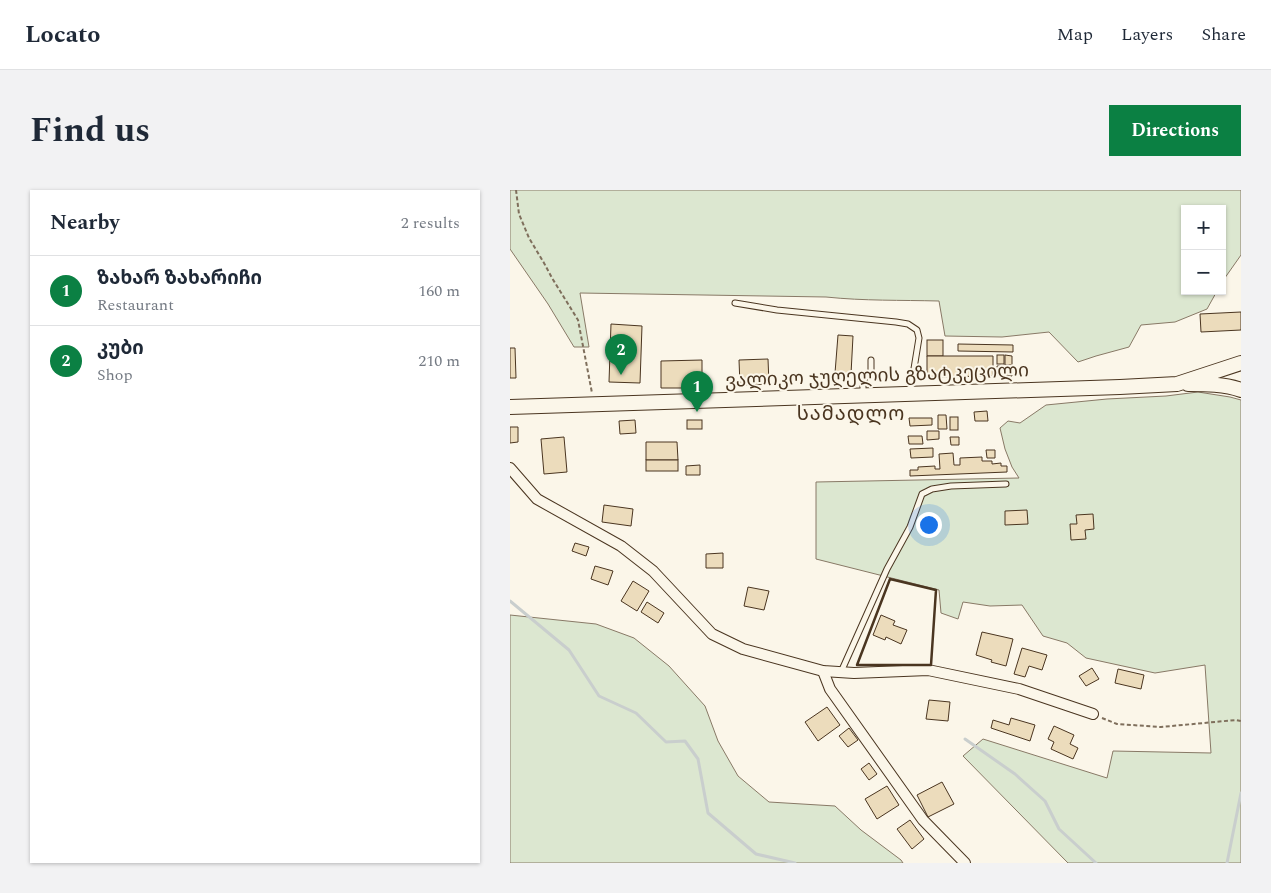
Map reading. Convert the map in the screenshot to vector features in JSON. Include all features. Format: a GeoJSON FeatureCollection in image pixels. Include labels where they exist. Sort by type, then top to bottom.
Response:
{"type":"FeatureCollection","features":[{"type":"Feature","properties":{"kind":"main road","name":"ვალიკო ჯუღელის გზატკეცილი"},"geometry":{"type":"LineString","coordinates":[[510,407],[1178,384],[1241,362]]}},
{"type":"Feature","properties":{"kind":"main road"},"geometry":{"type":"LineString","coordinates":[[1178,384],[1206,384],[1234,387],[1241,390]]}},
{"type":"Feature","properties":{"kind":"street"},"geometry":{"type":"LineString","coordinates":[[510,468],[537,498],[621,546],[653,571],[712,634],[742,649],[823,670],[854,673],[928,670],[1019,689],[1093,714]]}},
{"type":"Feature","properties":{"kind":"street"},"geometry":{"type":"LineString","coordinates":[[823,670],[830,689],[923,820],[965,863]]}},
{"type":"Feature","properties":{"kind":"lane"},"geometry":{"type":"LineString","coordinates":[[735,303],[777,310],[908,324],[917,330],[919,338],[910,394]]}},
{"type":"Feature","properties":{"kind":"lane"},"geometry":{"type":"LineString","coordinates":[[863,396],[863,381],[871,371],[871,360]]}},
{"type":"Feature","properties":{"kind":"lane"},"geometry":{"type":"LineString","coordinates":[[841,672],[887,569],[910,527],[922,494],[932,489],[951,486],[1006,484]]}},
{"type":"Feature","properties":{"kind":"path"},"geometry":{"type":"LineString","coordinates":[[516,190],[519,214],[528,238],[578,320],[594,404]]}},
{"type":"Feature","properties":{"kind":"path"},"geometry":{"type":"LineString","coordinates":[[1093,714],[1116,724],[1161,727],[1241,721]]}},
{"type":"Feature","properties":{"kind":"green space"},"geometry":{"type":"Polygon","coordinates":[[[510,190],[1241,190],[1241,255],[1226,276],[1226,205],[1181,205],[1181,295],[1215,295],[1207,309],[1175,322],[1141,325],[1129,347],[1078,362],[1049,332],[1002,337],[945,336],[939,301],[868,300],[826,297],[580,293],[589,347],[574,347],[548,304],[510,249],[510,190]]]}},
{"type":"Feature","properties":{"kind":"green space"},"geometry":{"type":"Polygon","coordinates":[[[1198,392],[1241,400],[1241,863],[1068,863],[963,756],[983,739],[1107,778],[1113,751],[1211,753],[1205,665],[1155,673],[1086,658],[1067,643],[1043,636],[1022,605],[990,606],[963,602],[958,619],[941,613],[939,590],[816,559],[816,482],[1019,478],[1012,467],[1005,449],[1000,428],[1008,421],[1020,423],[1046,405],[1198,392]]]}},
{"type":"Feature","properties":{"kind":"green space"},"geometry":{"type":"Polygon","coordinates":[[[510,615],[596,624],[634,638],[669,666],[705,706],[718,741],[738,776],[769,802],[835,806],[861,830],[903,863],[510,863],[510,615]]]}},
{"type":"Feature","properties":{"kind":"building"},"geometry":{"type":"Polygon","coordinates":[[[1241,312],[1241,330],[1201,332],[1200,314],[1241,312]]]}},
{"type":"Feature","properties":{"kind":"building"},"geometry":{"type":"Polygon","coordinates":[[[611,324],[642,326],[640,383],[609,382],[611,324]]]}},
{"type":"Feature","properties":{"kind":"building"},"geometry":{"type":"Polygon","coordinates":[[[838,335],[853,336],[851,374],[835,373],[838,335]]]}},
{"type":"Feature","properties":{"kind":"building"},"geometry":{"type":"Polygon","coordinates":[[[927,340],[943,340],[943,356],[927,356],[927,340]]]}},
{"type":"Feature","properties":{"kind":"building"},"geometry":{"type":"Polygon","coordinates":[[[958,344],[1013,345],[1013,352],[958,351],[958,344]]]}},
{"type":"Feature","properties":{"kind":"building"},"geometry":{"type":"Polygon","coordinates":[[[510,348],[515,348],[516,378],[510,378],[510,348]]]}},
{"type":"Feature","properties":{"kind":"building"},"geometry":{"type":"Polygon","coordinates":[[[997,355],[1004,355],[1004,364],[997,364],[997,355]]]}},
{"type":"Feature","properties":{"kind":"building"},"geometry":{"type":"Polygon","coordinates":[[[1005,355],[1012,356],[1012,365],[1005,365],[1005,355]]]}},
{"type":"Feature","properties":{"kind":"building"},"geometry":{"type":"Polygon","coordinates":[[[927,356],[993,356],[993,376],[927,377],[927,356]]]}},
{"type":"Feature","properties":{"kind":"building"},"geometry":{"type":"Polygon","coordinates":[[[768,359],[769,384],[740,385],[739,360],[768,359]]]}},
{"type":"Feature","properties":{"kind":"building"},"geometry":{"type":"Polygon","coordinates":[[[702,360],[702,388],[661,388],[661,361],[702,360]]]}},
{"type":"Feature","properties":{"kind":"building"},"geometry":{"type":"Polygon","coordinates":[[[997,366],[1004,366],[1004,376],[997,375],[997,366]]]}},
{"type":"Feature","properties":{"kind":"building"},"geometry":{"type":"Polygon","coordinates":[[[1005,366],[1012,366],[1012,376],[1004,375],[1005,366]]]}},
{"type":"Feature","properties":{"kind":"building"},"geometry":{"type":"Polygon","coordinates":[[[987,411],[988,421],[975,421],[974,412],[987,411]]]}},
{"type":"Feature","properties":{"kind":"building"},"geometry":{"type":"Polygon","coordinates":[[[938,415],[946,415],[947,429],[938,429],[938,415]]]}},
{"type":"Feature","properties":{"kind":"building"},"geometry":{"type":"Polygon","coordinates":[[[950,417],[958,417],[958,430],[950,430],[950,417]]]}},
{"type":"Feature","properties":{"kind":"building"},"geometry":{"type":"Polygon","coordinates":[[[909,418],[932,418],[932,425],[910,426],[909,418]]]}},
{"type":"Feature","properties":{"kind":"building"},"geometry":{"type":"Polygon","coordinates":[[[635,420],[636,433],[620,434],[619,421],[635,420]]]}},
{"type":"Feature","properties":{"kind":"building"},"geometry":{"type":"Polygon","coordinates":[[[687,420],[702,420],[702,429],[687,429],[687,420]]]}},
{"type":"Feature","properties":{"kind":"building"},"geometry":{"type":"Polygon","coordinates":[[[510,427],[518,427],[518,442],[510,443],[510,427]]]}},
{"type":"Feature","properties":{"kind":"building"},"geometry":{"type":"Polygon","coordinates":[[[927,431],[939,431],[939,439],[927,440],[927,431]]]}},
{"type":"Feature","properties":{"kind":"building"},"geometry":{"type":"Polygon","coordinates":[[[908,436],[922,436],[923,444],[909,444],[908,436]]]}},
{"type":"Feature","properties":{"kind":"building"},"geometry":{"type":"Polygon","coordinates":[[[564,437],[567,472],[544,474],[541,439],[564,437]]]}},
{"type":"Feature","properties":{"kind":"building"},"geometry":{"type":"Polygon","coordinates":[[[950,437],[959,437],[959,445],[951,445],[950,437]]]}},
{"type":"Feature","properties":{"kind":"building"},"geometry":{"type":"Polygon","coordinates":[[[646,442],[677,442],[678,460],[646,460],[646,442]]]}},
{"type":"Feature","properties":{"kind":"building"},"geometry":{"type":"Polygon","coordinates":[[[933,448],[933,457],[911,458],[910,449],[933,448]]]}},
{"type":"Feature","properties":{"kind":"building"},"geometry":{"type":"Polygon","coordinates":[[[986,450],[995,450],[995,458],[987,458],[986,450]]]}},
{"type":"Feature","properties":{"kind":"building"},"geometry":{"type":"Polygon","coordinates":[[[953,453],[954,465],[960,465],[960,458],[982,457],[982,461],[992,461],[992,464],[1001,463],[1001,466],[1007,466],[1007,472],[910,476],[910,470],[918,470],[918,467],[935,466],[935,469],[940,469],[939,454],[953,453]]]}},
{"type":"Feature","properties":{"kind":"building"},"geometry":{"type":"Polygon","coordinates":[[[646,460],[678,460],[678,471],[646,471],[646,460]]]}},
{"type":"Feature","properties":{"kind":"building"},"geometry":{"type":"Polygon","coordinates":[[[700,465],[700,475],[686,475],[686,466],[700,465]]]}},
{"type":"Feature","properties":{"kind":"building"},"geometry":{"type":"Polygon","coordinates":[[[604,505],[633,509],[631,526],[602,522],[604,505]]]}},
{"type":"Feature","properties":{"kind":"building"},"geometry":{"type":"Polygon","coordinates":[[[1027,510],[1028,524],[1005,525],[1005,511],[1027,510]]]}},
{"type":"Feature","properties":{"kind":"building"},"geometry":{"type":"Polygon","coordinates":[[[1093,514],[1094,529],[1085,530],[1086,539],[1071,540],[1070,524],[1077,524],[1076,515],[1093,514]]]}},
{"type":"Feature","properties":{"kind":"building"},"geometry":{"type":"Polygon","coordinates":[[[575,543],[589,547],[586,556],[572,551],[575,543]]]}},
{"type":"Feature","properties":{"kind":"building"},"geometry":{"type":"Polygon","coordinates":[[[723,553],[723,568],[706,568],[706,554],[723,553]]]}},
{"type":"Feature","properties":{"kind":"building"},"geometry":{"type":"Polygon","coordinates":[[[595,566],[613,571],[608,585],[591,579],[595,566]]]}},
{"type":"Feature","properties":{"kind":"building"},"geometry":{"type":"Polygon","coordinates":[[[633,581],[649,591],[637,611],[621,601],[633,581]]]}},
{"type":"Feature","properties":{"kind":"building"},"geometry":{"type":"Polygon","coordinates":[[[748,587],[769,591],[764,610],[744,606],[748,587]]]}},
{"type":"Feature","properties":{"kind":"building"},"geometry":{"type":"Polygon","coordinates":[[[647,602],[664,613],[658,623],[641,612],[647,602]]]}},
{"type":"Feature","properties":{"kind":"building"},"geometry":{"type":"Polygon","coordinates":[[[881,615],[895,621],[893,625],[907,630],[901,644],[886,637],[885,640],[873,635],[881,615]]]}},
{"type":"Feature","properties":{"kind":"building"},"geometry":{"type":"Polygon","coordinates":[[[982,632],[1013,639],[1006,666],[976,655],[982,632]]]}},
{"type":"Feature","properties":{"kind":"building"},"geometry":{"type":"Polygon","coordinates":[[[1022,648],[1047,655],[1042,670],[1029,666],[1025,677],[1014,674],[1022,648]]]}},
{"type":"Feature","properties":{"kind":"building"},"geometry":{"type":"Polygon","coordinates":[[[1092,668],[1099,679],[1086,686],[1079,676],[1092,668]]]}},
{"type":"Feature","properties":{"kind":"building"},"geometry":{"type":"Polygon","coordinates":[[[1118,669],[1144,675],[1141,689],[1115,683],[1118,669]]]}},
{"type":"Feature","properties":{"kind":"building"},"geometry":{"type":"Polygon","coordinates":[[[929,700],[950,702],[948,721],[926,719],[929,700]]]}},
{"type":"Feature","properties":{"kind":"building"},"geometry":{"type":"Polygon","coordinates":[[[827,707],[840,725],[818,741],[805,722],[827,707]]]}},
{"type":"Feature","properties":{"kind":"building"},"geometry":{"type":"Polygon","coordinates":[[[1011,718],[1035,725],[1030,741],[991,728],[993,720],[1009,725],[1011,718]]]}},
{"type":"Feature","properties":{"kind":"building"},"geometry":{"type":"Polygon","coordinates":[[[1054,726],[1074,735],[1070,744],[1078,748],[1073,759],[1051,749],[1054,742],[1048,739],[1054,726]]]}},
{"type":"Feature","properties":{"kind":"building"},"geometry":{"type":"Polygon","coordinates":[[[849,728],[858,740],[848,747],[839,736],[849,728]]]}},
{"type":"Feature","properties":{"kind":"building"},"geometry":{"type":"Polygon","coordinates":[[[869,763],[877,774],[869,780],[861,769],[869,763]]]}},
{"type":"Feature","properties":{"kind":"building"},"geometry":{"type":"Polygon","coordinates":[[[942,782],[954,804],[928,817],[917,795],[942,782]]]}},
{"type":"Feature","properties":{"kind":"building"},"geometry":{"type":"Polygon","coordinates":[[[887,786],[899,805],[877,819],[865,799],[887,786]]]}},
{"type":"Feature","properties":{"kind":"building"},"geometry":{"type":"Polygon","coordinates":[[[910,820],[924,839],[912,849],[897,829],[910,820]]]}},
{"type":"Feature","properties":{"kind":"waterway"},"geometry":{"type":"LineString","coordinates":[[510,601],[569,650],[599,696],[636,713],[666,742],[685,741],[698,759],[708,813],[756,854],[795,863]]}},
{"type":"Feature","properties":{"kind":"waterway"},"geometry":{"type":"LineString","coordinates":[[965,739],[1015,774],[1045,801],[1059,829],[1096,863]]}},
{"type":"Feature","properties":{"kind":"waterway"},"geometry":{"type":"LineString","coordinates":[[1227,863],[1241,793]]}},
{"type":"Feature","properties":{"kind":"wall"},"geometry":{"type":"LineString","coordinates":[[890,579],[936,590],[931,665],[857,665],[890,579]]}},
{"type":"Feature","properties":{"kind":"place","name":"კუბი"},"geometry":{"type":"Point","coordinates":[621,375]}},
{"type":"Feature","properties":{"kind":"place","name":"ზახარ ზახარიჩი"},"geometry":{"type":"Point","coordinates":[697,412]}},
{"type":"Feature","properties":{"kind":"district","name":"სამადლო"},"geometry":{"type":"Point","coordinates":[851,414]}}]}
